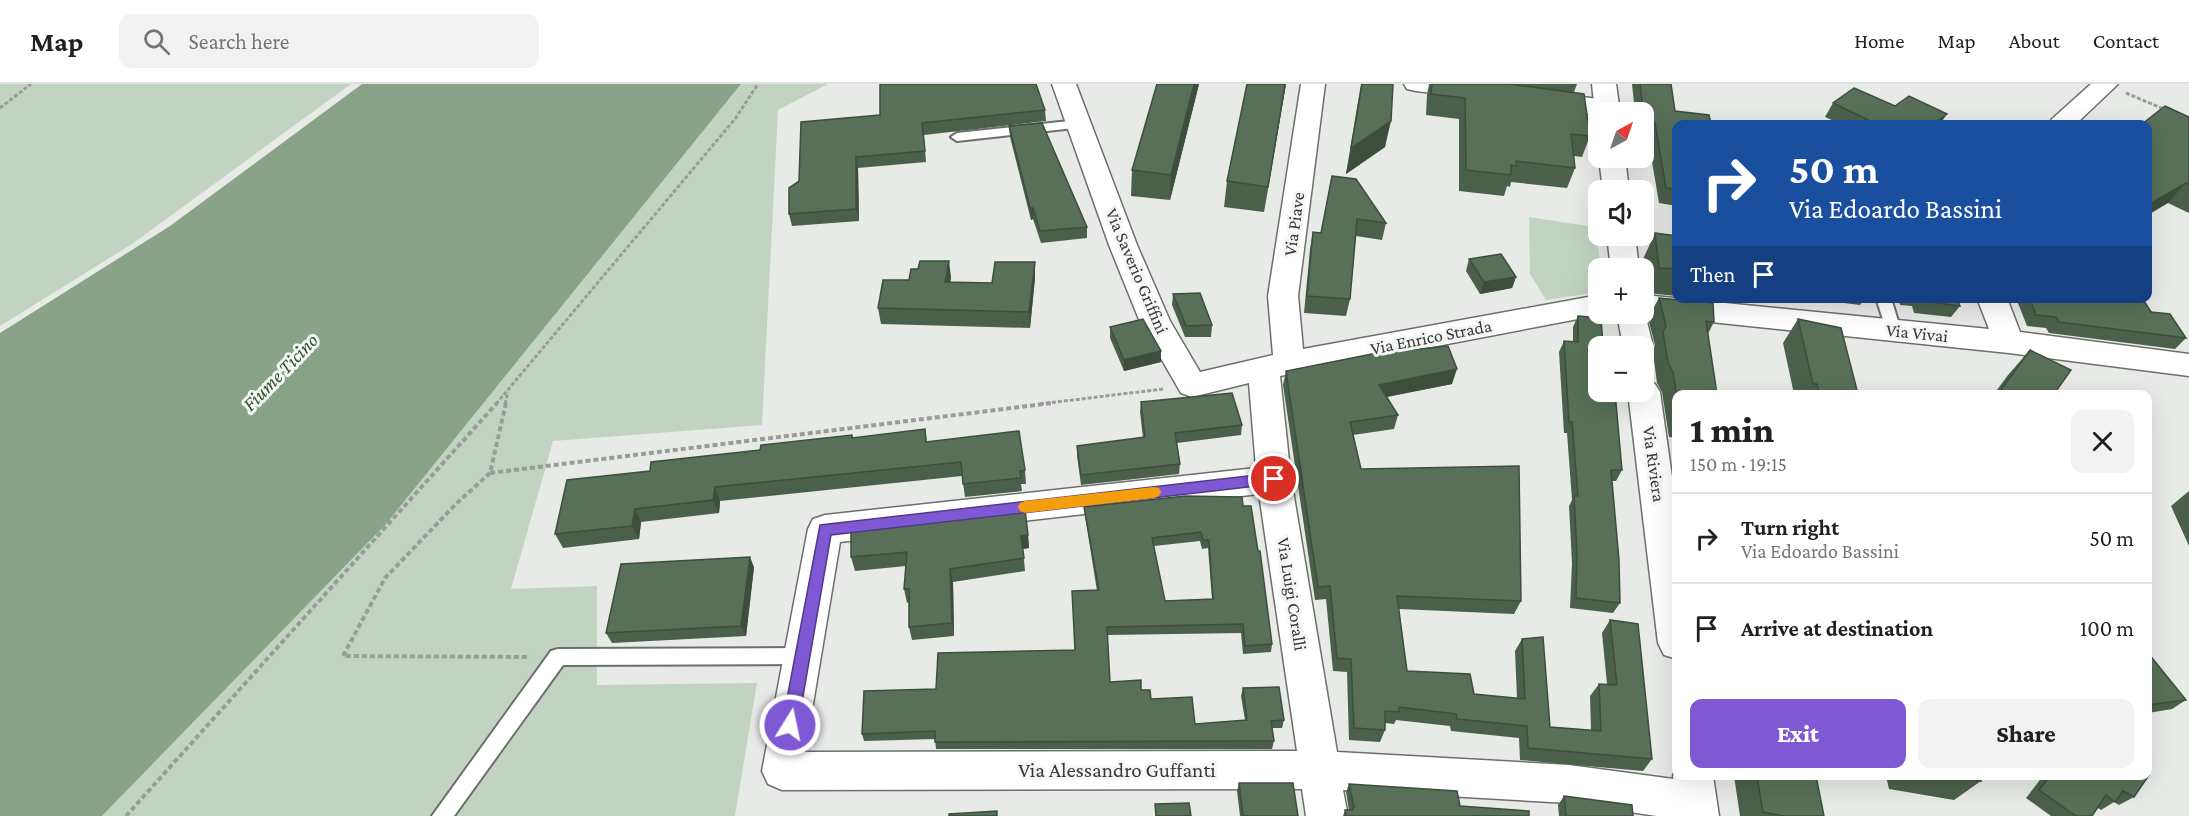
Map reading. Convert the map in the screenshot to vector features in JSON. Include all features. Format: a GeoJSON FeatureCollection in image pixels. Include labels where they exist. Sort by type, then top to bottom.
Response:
{"type":"FeatureCollection","features":[{"type":"Feature","properties":{"kind":"street","name":"Via Saverio Griffini"},"geometry":{"type":"LineString","coordinates":[[1064,84],[1155,322],[1192,385]]}},
{"type":"Feature","properties":{"kind":"street","name":"Via Piave"},"geometry":{"type":"LineString","coordinates":[[1276,367],[1313,84]]}},
{"type":"Feature","properties":{"kind":"street"},"geometry":{"type":"LineString","coordinates":[[1416,84],[1506,95],[1606,102]]}},
{"type":"Feature","properties":{"kind":"street"},"geometry":{"type":"LineString","coordinates":[[2066,120],[2104,86]]}},
{"type":"Feature","properties":{"kind":"street"},"geometry":{"type":"LineString","coordinates":[[1994,303],[2008,342]]}},
{"type":"Feature","properties":{"kind":"street","name":"Via Vivai"},"geometry":{"type":"LineString","coordinates":[[1654,306],[2008,342],[2189,365]]}},
{"type":"Feature","properties":{"kind":"street","name":"Via Enrico Strada"},"geometry":{"type":"LineString","coordinates":[[1276,367],[1588,307]]}},
{"type":"Feature","properties":{"kind":"street"},"geometry":{"type":"LineString","coordinates":[[1192,385],[1276,367]]}},
{"type":"Feature","properties":{"kind":"street","name":"Via Luigi Coralli"},"geometry":{"type":"LineString","coordinates":[[1276,367],[1274,479],[1327,816]]}},
{"type":"Feature","properties":{"kind":"street","name":"Via Riviera"},"geometry":{"type":"LineString","coordinates":[[1645,402],[1672,605]]}},
{"type":"Feature","properties":{"kind":"street","name":"Via Alessandro Guffanti"},"geometry":{"type":"LineString","coordinates":[[1274,479],[825,530],[782,771],[1320,770],[1569,784],[1695,798]]}},
{"type":"Feature","properties":{"kind":"lane"},"geometry":{"type":"LineString","coordinates":[[957,137],[1078,124]]}},
{"type":"Feature","properties":{"kind":"lane"},"geometry":{"type":"LineString","coordinates":[[1885,303],[1893,331]]}},
{"type":"Feature","properties":{"kind":"lane"},"geometry":{"type":"LineString","coordinates":[[442,816],[558,657],[802,656]]}},
{"type":"Feature","properties":{"kind":"path"},"geometry":{"type":"LineString","coordinates":[[0,108],[31,84]]}},
{"type":"Feature","properties":{"kind":"path"},"geometry":{"type":"LineString","coordinates":[[126,816],[508,391],[735,119],[758,84]]}},
{"type":"Feature","properties":{"kind":"path"},"geometry":{"type":"LineString","coordinates":[[2104,86],[2168,111]]}},
{"type":"Feature","properties":{"kind":"path"},"geometry":{"type":"LineString","coordinates":[[490,473],[1192,385]]}},
{"type":"Feature","properties":{"kind":"path"},"geometry":{"type":"LineString","coordinates":[[508,391],[490,473],[455,505],[385,578],[343,656],[558,657]]}},
{"type":"Feature","properties":{"kind":"shaded area"},"geometry":{"type":"Polygon","coordinates":[[[0,84],[351,84],[132,244],[0,326],[0,84]]]}},
{"type":"Feature","properties":{"kind":"shaded area"},"geometry":{"type":"Polygon","coordinates":[[[741,84],[828,84],[778,110],[762,425],[553,441],[511,589],[597,586],[597,685],[757,683],[735,816],[102,816],[386,524],[741,84]]]}},
{"type":"Feature","properties":{"kind":"shaded area"},"geometry":{"type":"Polygon","coordinates":[[[1529,217],[1588,226],[1588,246],[1598,246],[1600,258],[1588,258],[1588,294],[1546,300],[1530,274],[1529,217]]]}},
{"type":"Feature","properties":{"kind":"water","name":"Fiume Ticino"},"geometry":{"type":"Polygon","coordinates":[[[362,84],[741,84],[386,524],[102,816],[0,816],[0,333],[170,226],[362,84]]]}},
{"type":"Feature","properties":{"kind":"building"},"geometry":{"type":"Polygon","coordinates":[[[880,84],[1036,84],[1045,110],[922,123],[925,151],[856,157],[856,209],[789,214],[789,188],[799,181],[801,122],[880,115],[880,84]]]}},
{"type":"Feature","properties":{"kind":"building"},"geometry":{"type":"Polygon","coordinates":[[[1157,84],[1194,84],[1171,175],[1132,170],[1157,84]]]}},
{"type":"Feature","properties":{"kind":"building"},"geometry":{"type":"Polygon","coordinates":[[[1247,84],[1285,84],[1268,187],[1227,181],[1247,84]]]}},
{"type":"Feature","properties":{"kind":"building"},"geometry":{"type":"Polygon","coordinates":[[[1362,84],[1393,84],[1391,121],[1351,148],[1362,84]]]}},
{"type":"Feature","properties":{"kind":"building"},"geometry":{"type":"Polygon","coordinates":[[[1432,84],[1509,84],[1584,94],[1588,136],[1571,134],[1575,168],[1516,161],[1517,166],[1511,165],[1511,175],[1466,170],[1465,98],[1431,94],[1432,84]]]}},
{"type":"Feature","properties":{"kind":"building"},"geometry":{"type":"Polygon","coordinates":[[[1640,84],[1671,84],[1675,111],[1709,115],[1710,120],[1672,120],[1672,189],[1666,188],[1655,123],[1654,102],[1642,102],[1640,84]]]}},
{"type":"Feature","properties":{"kind":"building"},"geometry":{"type":"Polygon","coordinates":[[[1854,88],[1895,106],[1909,96],[1947,114],[1939,120],[1868,120],[1833,103],[1854,88]]]}},
{"type":"Feature","properties":{"kind":"building"},"geometry":{"type":"Polygon","coordinates":[[[2165,106],[2189,117],[2189,185],[2186,183],[2152,203],[2152,120],[2147,120],[2165,106]]]}},
{"type":"Feature","properties":{"kind":"building"},"geometry":{"type":"Polygon","coordinates":[[[1042,123],[1087,227],[1040,231],[1033,208],[1030,208],[1009,126],[1042,123]]]}},
{"type":"Feature","properties":{"kind":"building"},"geometry":{"type":"Polygon","coordinates":[[[1332,176],[1356,179],[1386,223],[1357,219],[1350,299],[1307,296],[1313,232],[1321,233],[1332,176]]]}},
{"type":"Feature","properties":{"kind":"building"},"geometry":{"type":"Polygon","coordinates":[[[1655,233],[1672,235],[1672,269],[1659,268],[1655,233]]]}},
{"type":"Feature","properties":{"kind":"building"},"geometry":{"type":"Polygon","coordinates":[[[1501,254],[1516,277],[1484,282],[1469,259],[1501,254]]]}},
{"type":"Feature","properties":{"kind":"building"},"geometry":{"type":"Polygon","coordinates":[[[920,261],[949,261],[945,282],[992,283],[995,262],[1035,262],[1029,312],[878,308],[883,280],[909,280],[911,269],[918,269],[920,261]]]}},
{"type":"Feature","properties":{"kind":"building"},"geometry":{"type":"Polygon","coordinates":[[[1200,293],[1212,325],[1186,326],[1173,294],[1200,293]]]}},
{"type":"Feature","properties":{"kind":"building"},"geometry":{"type":"Polygon","coordinates":[[[1659,298],[1672,299],[1672,303],[1713,303],[1714,322],[1706,321],[1716,390],[1676,390],[1673,372],[1668,363],[1663,332],[1666,326],[1659,298]]]}},
{"type":"Feature","properties":{"kind":"building"},"geometry":{"type":"Polygon","coordinates":[[[1937,303],[1959,303],[1960,306],[1937,303]]]}},
{"type":"Feature","properties":{"kind":"building"},"geometry":{"type":"Polygon","coordinates":[[[2032,303],[2145,303],[2151,312],[2170,314],[2186,338],[2059,322],[2056,317],[2036,315],[2032,303]]]}},
{"type":"Feature","properties":{"kind":"building"},"geometry":{"type":"Polygon","coordinates":[[[1578,316],[1588,317],[1588,324],[1601,324],[1602,336],[1588,336],[1588,402],[1616,402],[1622,470],[1611,470],[1619,560],[1620,603],[1576,598],[1577,553],[1574,496],[1578,496],[1572,422],[1569,422],[1564,341],[1578,342],[1578,316]]]}},
{"type":"Feature","properties":{"kind":"building"},"geometry":{"type":"Polygon","coordinates":[[[1143,319],[1161,351],[1124,360],[1110,327],[1143,319]]]}},
{"type":"Feature","properties":{"kind":"building"},"geometry":{"type":"Polygon","coordinates":[[[1798,319],[1841,328],[1857,390],[1818,390],[1817,384],[1813,384],[1798,319]]]}},
{"type":"Feature","properties":{"kind":"building"},"geometry":{"type":"Polygon","coordinates":[[[1448,346],[1457,369],[1379,385],[1398,415],[1350,422],[1361,469],[1519,466],[1521,601],[1397,596],[1407,671],[1470,674],[1474,694],[1525,699],[1522,639],[1543,637],[1550,727],[1601,731],[1599,684],[1617,685],[1610,620],[1638,624],[1652,759],[1528,748],[1527,726],[1457,719],[1456,714],[1399,707],[1399,712],[1385,711],[1385,730],[1354,728],[1351,659],[1337,658],[1330,586],[1318,587],[1286,371],[1377,353],[1448,346]]]}},
{"type":"Feature","properties":{"kind":"building"},"geometry":{"type":"Polygon","coordinates":[[[2030,350],[2071,370],[2057,390],[2001,390],[2030,350]]]}},
{"type":"Feature","properties":{"kind":"building"},"geometry":{"type":"Polygon","coordinates":[[[1232,393],[1242,425],[1175,433],[1180,464],[1081,475],[1077,446],[1145,437],[1141,402],[1232,393]]]}},
{"type":"Feature","properties":{"kind":"building"},"geometry":{"type":"Polygon","coordinates":[[[925,429],[926,442],[1019,431],[1025,470],[1020,471],[1021,478],[963,484],[961,462],[715,487],[713,500],[635,509],[632,526],[555,534],[567,480],[650,471],[651,462],[760,450],[761,445],[852,435],[852,438],[925,429]]]}},
{"type":"Feature","properties":{"kind":"building"},"geometry":{"type":"Polygon","coordinates":[[[1185,496],[1242,497],[1243,506],[1251,506],[1258,551],[1260,551],[1272,644],[1245,646],[1243,624],[1107,627],[1110,682],[1141,680],[1141,690],[1150,690],[1151,699],[1192,697],[1195,724],[1247,720],[1243,688],[1279,687],[1284,720],[1271,721],[1274,741],[935,742],[935,731],[862,734],[864,691],[936,689],[938,653],[1075,650],[1072,591],[1099,590],[1084,507],[1185,496]],[[1201,532],[1152,538],[1165,601],[1213,599],[1209,540],[1203,540],[1201,532]]]}},
{"type":"Feature","properties":{"kind":"building"},"geometry":{"type":"Polygon","coordinates":[[[1025,509],[1028,535],[1021,536],[1024,558],[950,569],[952,623],[909,627],[909,589],[904,589],[907,552],[851,557],[851,529],[1025,509]]]}},
{"type":"Feature","properties":{"kind":"building"},"geometry":{"type":"Polygon","coordinates":[[[750,557],[741,626],[606,633],[621,564],[750,557]]]}},
{"type":"Feature","properties":{"kind":"building"},"geometry":{"type":"Polygon","coordinates":[[[2152,658],[2186,700],[2152,704],[2152,658]]]}},
{"type":"Feature","properties":{"kind":"building"},"geometry":{"type":"Polygon","coordinates":[[[1758,780],[1817,780],[1824,816],[1784,816],[1763,812],[1758,780]]]}},
{"type":"Feature","properties":{"kind":"building"},"geometry":{"type":"Polygon","coordinates":[[[2047,780],[2146,780],[2134,797],[2123,791],[2115,802],[2106,795],[2092,816],[2076,816],[2039,790],[2047,780]]]}},
{"type":"Feature","properties":{"kind":"building"},"geometry":{"type":"Polygon","coordinates":[[[1239,783],[1293,783],[1298,816],[1243,816],[1239,783]]]}},
{"type":"Feature","properties":{"kind":"building"},"geometry":{"type":"Polygon","coordinates":[[[1349,784],[1457,791],[1460,806],[1529,811],[1529,816],[1346,816],[1345,810],[1352,810],[1354,807],[1349,784]]]}},
{"type":"Feature","properties":{"kind":"building"},"geometry":{"type":"Polygon","coordinates":[[[1564,796],[1632,805],[1633,816],[1566,816],[1564,796]]]}},
{"type":"Feature","properties":{"kind":"building"},"geometry":{"type":"Polygon","coordinates":[[[1189,803],[1191,816],[1156,816],[1155,804],[1189,803]]]}},
{"type":"Feature","properties":{"kind":"building"},"geometry":{"type":"Polygon","coordinates":[[[997,811],[997,816],[949,816],[949,814],[997,811]]]}},
{"type":"Feature","properties":{"kind":"slow traffic"},"geometry":{"type":"LineString","coordinates":[[1025,507],[1154,492]]}},
{"type":"Feature","properties":{"kind":"route"},"geometry":{"type":"LineString","coordinates":[[790,725],[825,530],[1274,479]]}}]}
